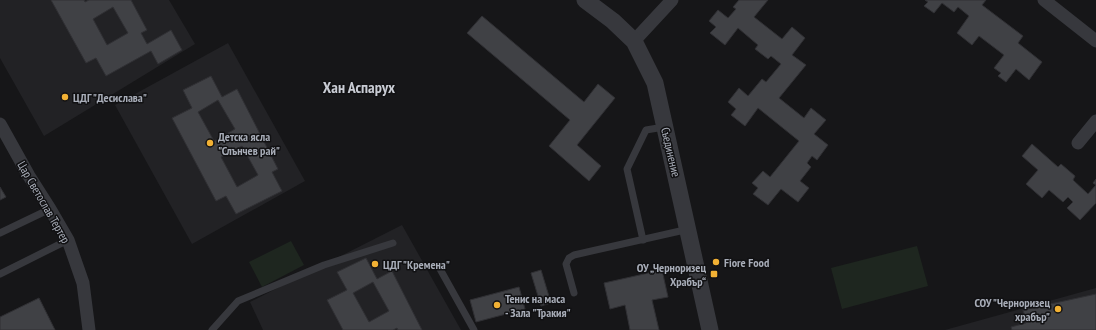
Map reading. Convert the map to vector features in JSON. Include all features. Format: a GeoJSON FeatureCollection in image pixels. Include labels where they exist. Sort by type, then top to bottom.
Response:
{"type":"FeatureCollection","features":[{"type":"Feature","properties":{"kind":"street","name":"Съединение"},"geometry":{"type":"LineString","coordinates":[[585,0],[613,21],[634,41],[655,83],[689,229],[710,330]]}},
{"type":"Feature","properties":{"kind":"street"},"geometry":{"type":"LineString","coordinates":[[634,41],[672,0]]}},
{"type":"Feature","properties":{"kind":"street"},"geometry":{"type":"LineString","coordinates":[[1044,0],[1096,41]]}},
{"type":"Feature","properties":{"kind":"street"},"geometry":{"type":"LineString","coordinates":[[1078,143],[1096,121]]}},
{"type":"Feature","properties":{"kind":"street","name":"Цар Светослав Тертер"},"geometry":{"type":"LineString","coordinates":[[0,124],[29,176],[50,208],[68,240],[84,283],[89,330]]}},
{"type":"Feature","properties":{"kind":"lane"},"geometry":{"type":"LineString","coordinates":[[642,240],[627,169],[646,130],[665,126]]}},
{"type":"Feature","properties":{"kind":"lane"},"geometry":{"type":"LineString","coordinates":[[0,233],[50,208]]}},
{"type":"Feature","properties":{"kind":"lane"},"geometry":{"type":"LineString","coordinates":[[574,293],[566,264],[569,258],[574,255],[689,229]]}},
{"type":"Feature","properties":{"kind":"lane"},"geometry":{"type":"LineString","coordinates":[[0,274],[68,240]]}},
{"type":"Feature","properties":{"kind":"lane"},"geometry":{"type":"LineString","coordinates":[[212,330],[238,301],[324,265],[393,243]]}},
{"type":"Feature","properties":{"kind":"lane"},"geometry":{"type":"LineString","coordinates":[[440,269],[474,330]]}},
{"type":"Feature","properties":{"kind":"shaded area","name":"ЦДГ \"Десислава\""},"geometry":{"type":"Polygon","coordinates":[[[0,0],[169,0],[195,44],[44,136],[0,58],[0,0]]]}},
{"type":"Feature","properties":{"kind":"shaded area","name":"Детска ясла \"Слънчев рай\""},"geometry":{"type":"Polygon","coordinates":[[[228,43],[305,181],[192,244],[115,105],[228,43]]]}},
{"type":"Feature","properties":{"kind":"shaded area","name":"ЦДГ \"Кремена\""},"geometry":{"type":"Polygon","coordinates":[[[402,225],[461,330],[263,330],[250,302],[402,225]]]}},
{"type":"Feature","properties":{"kind":"shaded area"},"geometry":{"type":"Polygon","coordinates":[[[291,241],[304,265],[262,287],[249,262],[291,241]]]}},
{"type":"Feature","properties":{"kind":"shaded area"},"geometry":{"type":"Polygon","coordinates":[[[917,246],[928,286],[842,309],[831,268],[917,246]]]}},
{"type":"Feature","properties":{"kind":"shaded area","name":"СОУ \"Черноризец храбър\""},"geometry":{"type":"Polygon","coordinates":[[[1096,288],[1096,330],[945,330],[1096,288]]]}},
{"type":"Feature","properties":{"kind":"building"},"geometry":{"type":"Polygon","coordinates":[[[51,0],[84,0],[85,2],[89,0],[131,0],[147,30],[141,33],[147,44],[171,30],[182,50],[158,64],[151,51],[106,76],[96,58],[86,63],[51,0]],[[113,7],[93,19],[107,45],[128,33],[113,7]]]}},
{"type":"Feature","properties":{"kind":"building"},"geometry":{"type":"Polygon","coordinates":[[[739,0],[768,0],[754,17],[782,39],[792,27],[805,38],[792,55],[806,65],[779,98],[804,118],[811,108],[826,120],[814,134],[828,145],[817,160],[812,156],[807,163],[811,167],[800,181],[809,188],[798,202],[781,189],[768,205],[753,194],[758,188],[752,183],[763,171],[770,177],[799,141],[758,108],[745,126],[731,115],[736,109],[728,102],[739,88],[748,96],[762,79],[766,82],[781,64],[771,56],[768,59],[755,49],[758,45],[738,28],[725,45],[710,33],[716,27],[709,21],[718,10],[728,18],[736,9],[733,7],[739,0]]]}},
{"type":"Feature","properties":{"kind":"building"},"geometry":{"type":"Polygon","coordinates":[[[925,0],[986,0],[982,5],[1023,36],[1018,43],[1042,62],[1029,80],[1016,69],[1006,82],[998,76],[1001,73],[994,68],[1004,55],[979,36],[972,45],[957,33],[969,16],[958,7],[954,12],[942,3],[934,13],[924,6],[928,2],[925,0]]]}},
{"type":"Feature","properties":{"kind":"building"},"geometry":{"type":"Polygon","coordinates":[[[482,16],[584,102],[598,84],[615,98],[577,145],[601,166],[589,181],[549,146],[570,120],[467,33],[482,16]]]}},
{"type":"Feature","properties":{"kind":"building"},"geometry":{"type":"Polygon","coordinates":[[[211,76],[222,97],[237,89],[278,169],[272,172],[282,191],[236,214],[226,196],[216,201],[172,118],[192,108],[183,90],[211,76]],[[218,100],[198,112],[214,141],[235,129],[218,100]],[[242,146],[221,157],[237,187],[258,175],[242,146]]]}},
{"type":"Feature","properties":{"kind":"building"},"geometry":{"type":"Polygon","coordinates":[[[1032,144],[1058,167],[1061,164],[1075,176],[1073,180],[1088,194],[1096,185],[1096,203],[1080,220],[1067,208],[1073,202],[1068,197],[1063,202],[1049,190],[1042,198],[1026,184],[1038,170],[1022,156],[1032,144]]]}},
{"type":"Feature","properties":{"kind":"building"},"geometry":{"type":"Polygon","coordinates":[[[0,187],[6,197],[0,200],[0,187]]]}},
{"type":"Feature","properties":{"kind":"building"},"geometry":{"type":"Polygon","coordinates":[[[366,258],[377,279],[392,271],[422,330],[398,330],[397,328],[393,330],[343,330],[327,300],[347,290],[337,272],[366,258]],[[373,282],[353,293],[369,322],[389,311],[373,282]]]}},
{"type":"Feature","properties":{"kind":"building"},"geometry":{"type":"Polygon","coordinates":[[[541,270],[551,303],[541,306],[531,273],[541,270]]]}},
{"type":"Feature","properties":{"kind":"building"},"geometry":{"type":"Polygon","coordinates":[[[662,270],[668,297],[652,300],[659,330],[630,330],[625,305],[610,309],[604,283],[662,270]]]}},
{"type":"Feature","properties":{"kind":"building","name":"Тенис на маса - Зала \"Тракия\""},"geometry":{"type":"Polygon","coordinates":[[[519,287],[525,309],[476,322],[470,300],[519,287]]]}},
{"type":"Feature","properties":{"kind":"building","name":"СОУ \"Черноризец храбър\""},"geometry":{"type":"Polygon","coordinates":[[[1096,294],[1096,330],[1012,330],[1011,327],[1026,323],[1023,310],[1096,294]]]}},
{"type":"Feature","properties":{"kind":"building"},"geometry":{"type":"Polygon","coordinates":[[[39,298],[55,330],[0,330],[0,317],[39,298]]]}},
{"type":"Feature","properties":{"kind":"place","name":"ЦДГ \"Десислава\""},"geometry":{"type":"Point","coordinates":[65,97]}},
{"type":"Feature","properties":{"kind":"place","name":"Детска ясла \"Слънчев рай\""},"geometry":{"type":"Point","coordinates":[210,143]}},
{"type":"Feature","properties":{"kind":"place","name":"Fiore Food"},"geometry":{"type":"Point","coordinates":[716,262]}},
{"type":"Feature","properties":{"kind":"place","name":"ЦДГ \"Кремена\""},"geometry":{"type":"Point","coordinates":[375,264]}},
{"type":"Feature","properties":{"kind":"place","name":"ОУ „Черноризец Храбър“"},"geometry":{"type":"Point","coordinates":[714,274]}},
{"type":"Feature","properties":{"kind":"place","name":"Тенис на маса - Зала \"Тракия\""},"geometry":{"type":"Point","coordinates":[497,305]}},
{"type":"Feature","properties":{"kind":"place","name":"СОУ \"Черноризец храбър\""},"geometry":{"type":"Point","coordinates":[1058,309]}},
{"type":"Feature","properties":{"kind":"district","name":"Хан Аспарух"},"geometry":{"type":"Point","coordinates":[359,87]}}]}
